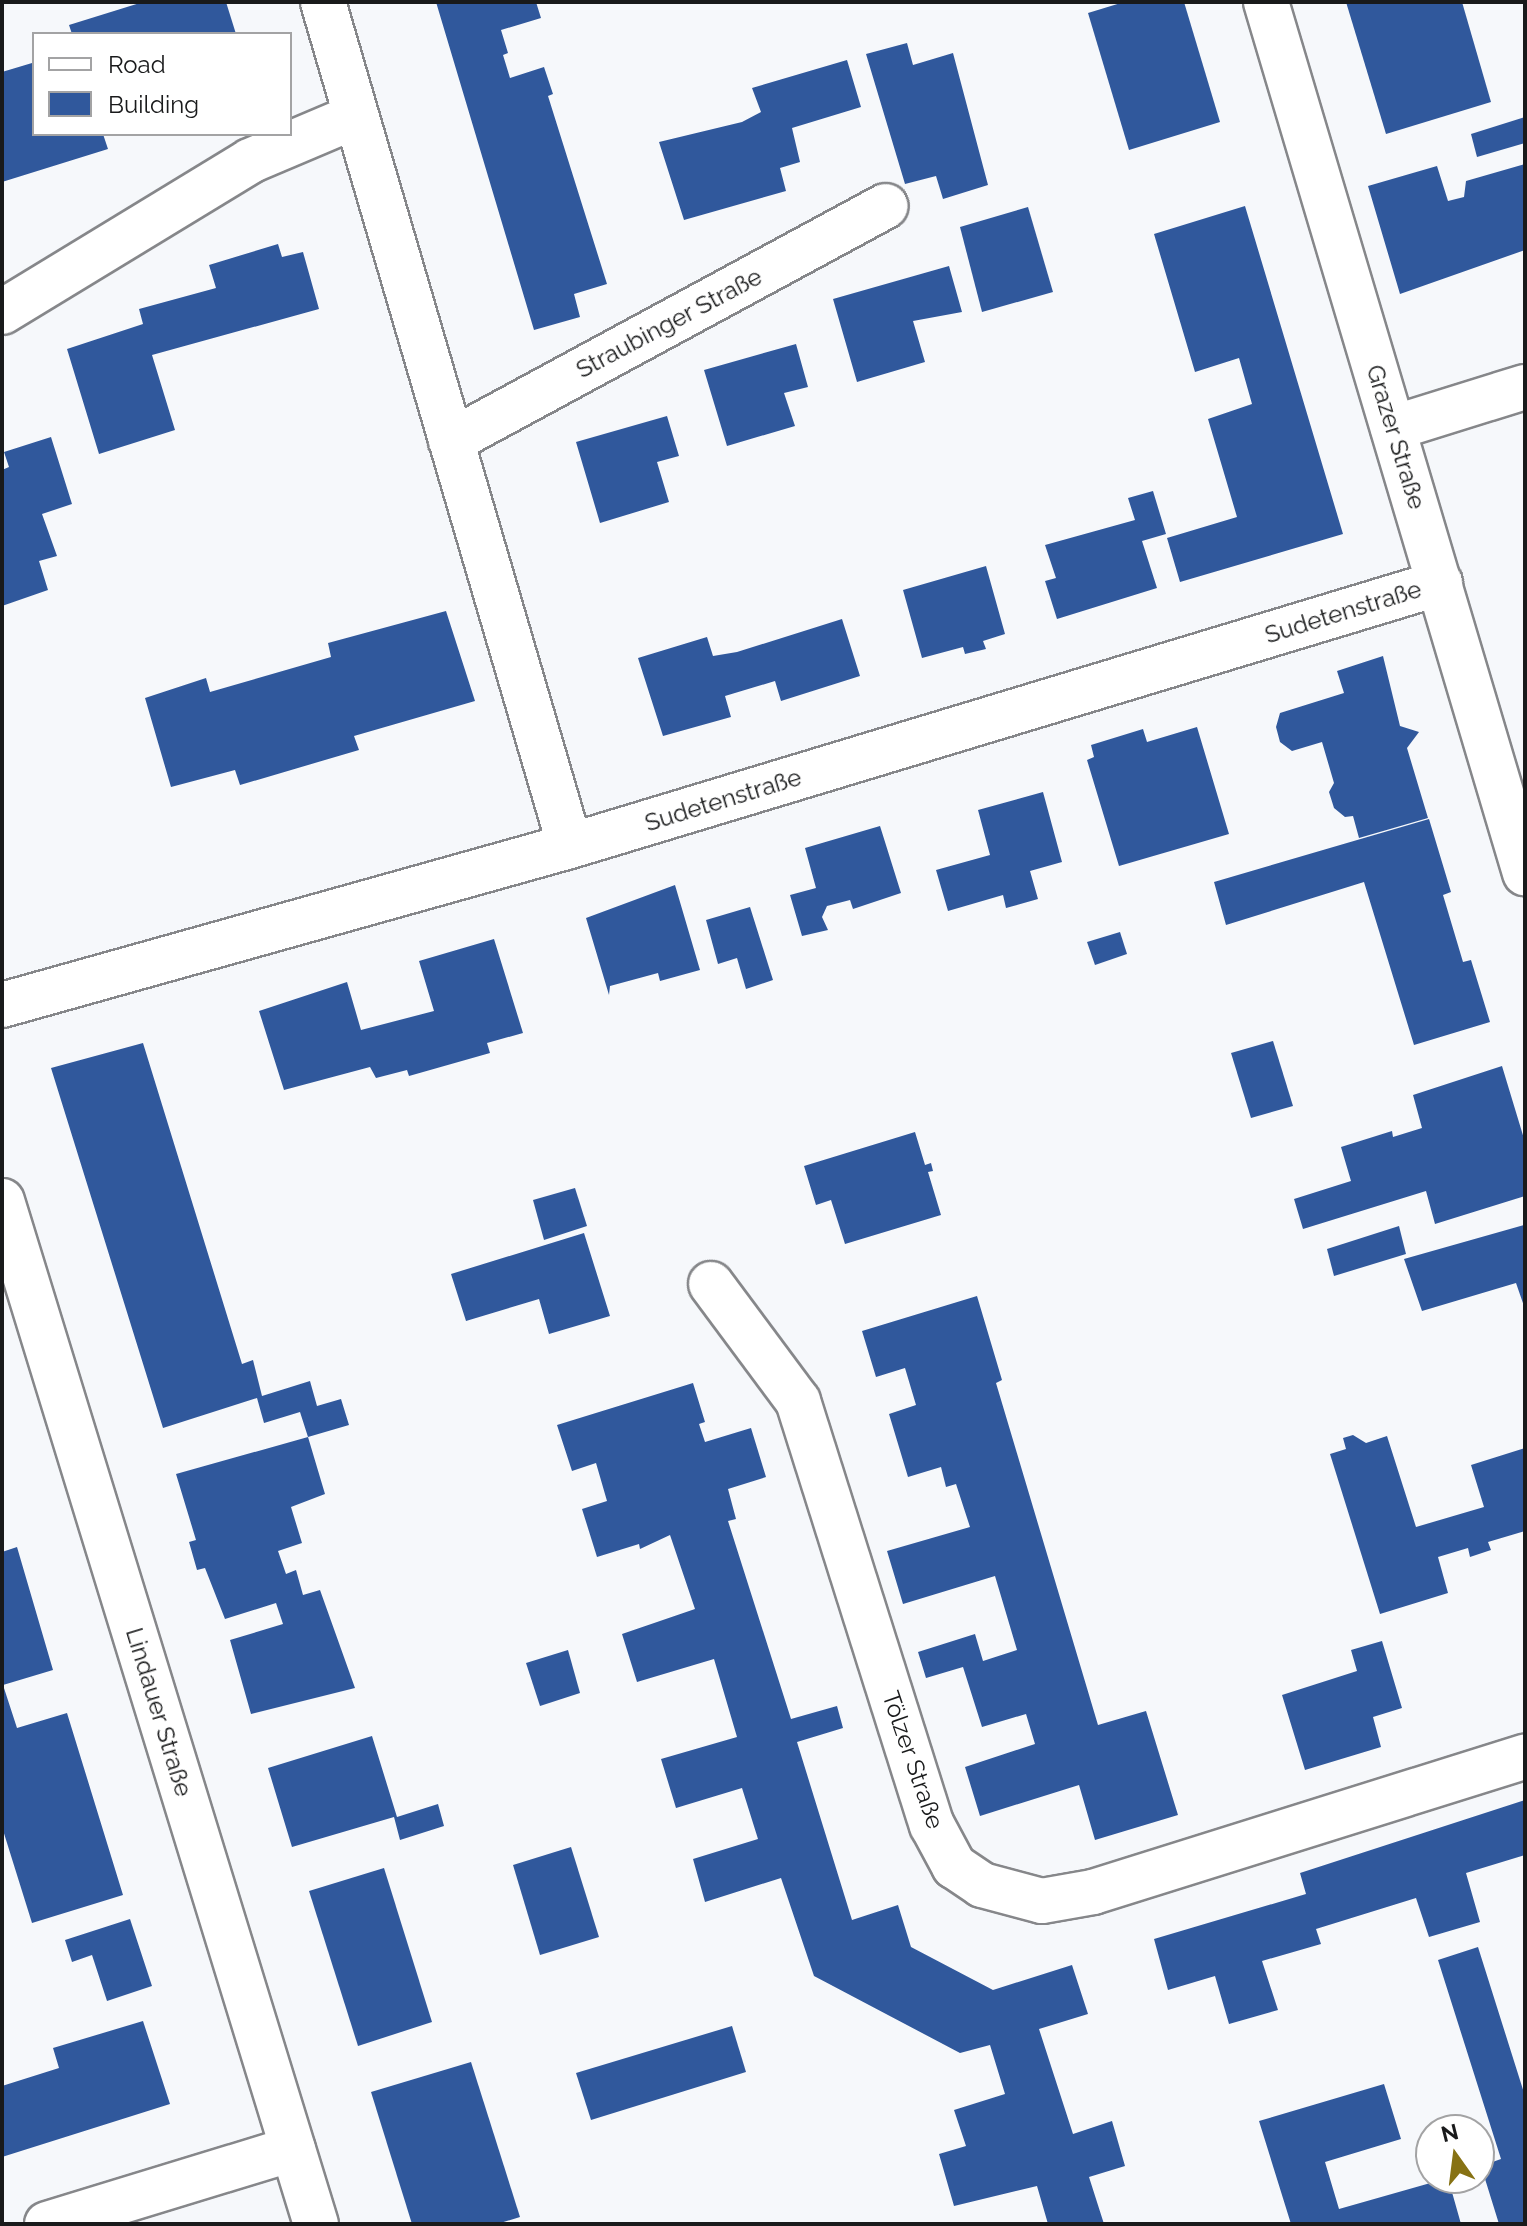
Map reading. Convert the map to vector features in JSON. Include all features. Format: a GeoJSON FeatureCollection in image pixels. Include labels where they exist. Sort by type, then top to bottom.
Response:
{"type":"FeatureCollection","features":[{"type":"Feature","properties":{"kind":"street"},"geometry":{"type":"LineString","coordinates":[[323,2],[570,846]]}},
{"type":"Feature","properties":{"kind":"street","name":"Grazer Straße"},"geometry":{"type":"LineString","coordinates":[[1266,2],[1525,873]]}},
{"type":"Feature","properties":{"kind":"street"},"geometry":{"type":"LineString","coordinates":[[2,312],[250,161],[356,116]]}},
{"type":"Feature","properties":{"kind":"street","name":"Straubinger Straße"},"geometry":{"type":"LineString","coordinates":[[451,441],[886,206]]}},
{"type":"Feature","properties":{"kind":"street"},"geometry":{"type":"LineString","coordinates":[[1393,428],[1525,387]]}},
{"type":"Feature","properties":{"kind":"street","name":"Sudetenstraße"},"geometry":{"type":"LineString","coordinates":[[2,1005],[570,846],[1440,583]]}},
{"type":"Feature","properties":{"kind":"street","name":"Lindauer Straße"},"geometry":{"type":"LineString","coordinates":[[2,1201],[316,2224]]}},
{"type":"Feature","properties":{"kind":"street","name":"Tölzer Straße"},"geometry":{"type":"LineString","coordinates":[[711,1284],[798,1401],[932,1825],[954,1866],[982,1885],[1042,1901],[1093,1892],[1525,1757]]}},
{"type":"Feature","properties":{"kind":"street"},"geometry":{"type":"LineString","coordinates":[[47,2224],[293,2149]]}},
{"type":"Feature","properties":{"kind":"building"},"geometry":{"type":"Polygon","coordinates":[[[143,2],[226,2],[235,32],[71,32],[69,25],[143,2]]]}},
{"type":"Feature","properties":{"kind":"building"},"geometry":{"type":"Polygon","coordinates":[[[436,2],[536,2],[541,18],[501,30],[508,53],[503,55],[510,78],[544,67],[553,94],[548,96],[607,284],[574,294],[580,317],[534,330],[436,2]]]}},
{"type":"Feature","properties":{"kind":"building"},"geometry":{"type":"Polygon","coordinates":[[[1124,2],[1184,2],[1220,122],[1129,150],[1088,13],[1124,2]]]}},
{"type":"Feature","properties":{"kind":"building"},"geometry":{"type":"Polygon","coordinates":[[[1346,2],[1462,2],[1491,102],[1386,134],[1346,2]]]}},
{"type":"Feature","properties":{"kind":"building"},"geometry":{"type":"Polygon","coordinates":[[[907,43],[913,65],[953,53],[988,185],[943,199],[936,176],[905,184],[866,54],[907,43]]]}},
{"type":"Feature","properties":{"kind":"building"},"geometry":{"type":"Polygon","coordinates":[[[847,60],[861,107],[792,128],[800,162],[780,168],[786,191],[684,220],[659,142],[742,122],[761,112],[752,88],[847,60]]]}},
{"type":"Feature","properties":{"kind":"building"},"geometry":{"type":"Polygon","coordinates":[[[32,63],[32,136],[104,136],[108,149],[2,182],[2,72],[32,63]]]}},
{"type":"Feature","properties":{"kind":"building"},"geometry":{"type":"Polygon","coordinates":[[[1525,117],[1525,143],[1477,157],[1471,134],[1525,117]]]}},
{"type":"Feature","properties":{"kind":"building"},"geometry":{"type":"Polygon","coordinates":[[[1525,164],[1525,250],[1400,294],[1368,186],[1437,166],[1448,201],[1464,197],[1466,181],[1525,164]]]}},
{"type":"Feature","properties":{"kind":"building"},"geometry":{"type":"Polygon","coordinates":[[[1245,206],[1343,534],[1180,582],[1167,538],[1237,517],[1208,419],[1252,404],[1239,358],[1195,372],[1154,234],[1245,206]]]}},
{"type":"Feature","properties":{"kind":"building"},"geometry":{"type":"Polygon","coordinates":[[[1028,207],[1053,292],[982,312],[960,227],[1028,207]]]}},
{"type":"Feature","properties":{"kind":"building"},"geometry":{"type":"Polygon","coordinates":[[[278,244],[282,257],[303,252],[319,309],[152,355],[175,430],[99,454],[67,349],[143,324],[139,309],[216,288],[209,265],[278,244]]]}},
{"type":"Feature","properties":{"kind":"building"},"geometry":{"type":"Polygon","coordinates":[[[949,266],[962,312],[913,321],[925,362],[857,382],[833,299],[949,266]]]}},
{"type":"Feature","properties":{"kind":"building"},"geometry":{"type":"Polygon","coordinates":[[[796,344],[808,387],[784,393],[795,426],[727,446],[704,370],[796,344]]]}},
{"type":"Feature","properties":{"kind":"building"},"geometry":{"type":"Polygon","coordinates":[[[667,416],[679,456],[657,462],[669,502],[600,523],[576,442],[667,416]]]}},
{"type":"Feature","properties":{"kind":"building"},"geometry":{"type":"Polygon","coordinates":[[[51,437],[72,504],[42,514],[57,556],[39,561],[48,590],[2,606],[2,470],[9,467],[4,452],[51,437]]]}},
{"type":"Feature","properties":{"kind":"building"},"geometry":{"type":"Polygon","coordinates":[[[1153,491],[1166,534],[1142,541],[1157,588],[1057,619],[1045,581],[1056,578],[1045,545],[1135,520],[1128,498],[1153,491]]]}},
{"type":"Feature","properties":{"kind":"building"},"geometry":{"type":"Polygon","coordinates":[[[986,566],[1005,634],[983,641],[986,649],[965,654],[963,647],[922,658],[903,590],[986,566]]]}},
{"type":"Feature","properties":{"kind":"building"},"geometry":{"type":"Polygon","coordinates":[[[446,611],[475,701],[354,736],[359,750],[240,785],[235,770],[171,787],[145,698],[206,678],[210,692],[331,657],[328,643],[446,611]]]}},
{"type":"Feature","properties":{"kind":"building"},"geometry":{"type":"Polygon","coordinates":[[[842,619],[860,676],[781,701],[775,681],[725,696],[731,717],[663,736],[638,658],[707,637],[713,656],[737,652],[842,619]]]}},
{"type":"Feature","properties":{"kind":"building"},"geometry":{"type":"Polygon","coordinates":[[[1383,656],[1400,726],[1419,732],[1407,748],[1428,818],[1359,838],[1353,816],[1345,817],[1334,808],[1329,792],[1334,783],[1322,742],[1292,751],[1280,742],[1276,727],[1280,713],[1344,693],[1337,671],[1383,656]]]}},
{"type":"Feature","properties":{"kind":"building"},"geometry":{"type":"Polygon","coordinates":[[[1197,727],[1229,834],[1119,866],[1087,760],[1094,757],[1091,745],[1143,729],[1147,742],[1197,727]]]}},
{"type":"Feature","properties":{"kind":"building"},"geometry":{"type":"Polygon","coordinates":[[[1043,792],[1062,862],[1030,871],[1038,899],[1006,908],[1003,895],[948,911],[936,870],[990,855],[978,810],[1043,792]]]}},
{"type":"Feature","properties":{"kind":"building"},"geometry":{"type":"Polygon","coordinates":[[[1429,819],[1451,892],[1443,895],[1463,962],[1471,960],[1490,1022],[1414,1045],[1364,882],[1226,925],[1214,882],[1429,819]]]}},
{"type":"Feature","properties":{"kind":"building"},"geometry":{"type":"Polygon","coordinates":[[[880,826],[901,893],[853,909],[850,900],[827,906],[822,917],[828,930],[802,936],[790,895],[816,888],[805,848],[880,826]]]}},
{"type":"Feature","properties":{"kind":"building"},"geometry":{"type":"Polygon","coordinates":[[[675,885],[700,970],[660,981],[658,973],[610,986],[609,995],[586,918],[675,885]]]}},
{"type":"Feature","properties":{"kind":"building"},"geometry":{"type":"Polygon","coordinates":[[[750,907],[773,980],[746,989],[737,958],[718,964],[706,920],[750,907]]]}},
{"type":"Feature","properties":{"kind":"building"},"geometry":{"type":"Polygon","coordinates":[[[1120,932],[1127,954],[1095,965],[1087,942],[1120,932]]]}},
{"type":"Feature","properties":{"kind":"building"},"geometry":{"type":"Polygon","coordinates":[[[494,939],[523,1033],[487,1043],[490,1053],[409,1076],[407,1070],[376,1078],[370,1067],[284,1090],[259,1011],[347,982],[361,1030],[434,1011],[419,961],[494,939]]]}},
{"type":"Feature","properties":{"kind":"building"},"geometry":{"type":"Polygon","coordinates":[[[1273,1041],[1293,1106],[1251,1118],[1231,1053],[1273,1041]]]}},
{"type":"Feature","properties":{"kind":"building"},"geometry":{"type":"Polygon","coordinates":[[[143,1043],[242,1364],[253,1360],[262,1396],[310,1381],[317,1406],[341,1399],[349,1425],[308,1437],[300,1412],[264,1423],[257,1398],[163,1428],[51,1068],[143,1043]]]}},
{"type":"Feature","properties":{"kind":"building"},"geometry":{"type":"Polygon","coordinates":[[[1502,1066],[1525,1142],[1525,1196],[1435,1224],[1426,1191],[1303,1229],[1294,1199],[1351,1181],[1341,1147],[1392,1131],[1393,1137],[1422,1128],[1413,1095],[1502,1066]]]}},
{"type":"Feature","properties":{"kind":"building"},"geometry":{"type":"Polygon","coordinates":[[[915,1132],[925,1165],[931,1163],[933,1171],[928,1172],[941,1215],[845,1244],[831,1200],[816,1205],[804,1166],[915,1132]]]}},
{"type":"Feature","properties":{"kind":"building"},"geometry":{"type":"Polygon","coordinates":[[[575,1188],[587,1226],[544,1240],[533,1200],[575,1188]]]}},
{"type":"Feature","properties":{"kind":"building"},"geometry":{"type":"Polygon","coordinates":[[[1524,1225],[1525,1309],[1516,1283],[1422,1311],[1404,1259],[1524,1225]]]}},
{"type":"Feature","properties":{"kind":"building"},"geometry":{"type":"Polygon","coordinates":[[[1399,1226],[1406,1254],[1334,1276],[1327,1249],[1399,1226]]]}},
{"type":"Feature","properties":{"kind":"building"},"geometry":{"type":"Polygon","coordinates":[[[584,1233],[610,1316],[549,1334],[539,1299],[466,1321],[451,1274],[584,1233]]]}},
{"type":"Feature","properties":{"kind":"building"},"geometry":{"type":"Polygon","coordinates":[[[977,1296],[1002,1380],[996,1383],[1098,1725],[1146,1711],[1178,1815],[1095,1840],[1079,1785],[980,1816],[965,1767],[1035,1744],[1026,1714],[982,1727],[963,1667],[926,1678],[918,1652],[975,1634],[983,1661],[1017,1650],[995,1576],[903,1604],[887,1551],[970,1527],[956,1484],[946,1487],[941,1467],[908,1477],[889,1414],[916,1405],[905,1368],[876,1377],[862,1331],[977,1296]]]}},
{"type":"Feature","properties":{"kind":"building"},"geometry":{"type":"Polygon","coordinates":[[[693,1383],[705,1422],[699,1424],[705,1442],[751,1428],[766,1477],[728,1489],[736,1519],[728,1521],[791,1719],[837,1706],[843,1728],[797,1742],[852,1920],[898,1905],[911,1947],[993,1990],[1072,1965],[1088,2014],[1039,2029],[1073,2134],[1112,2121],[1125,2166],[1089,2177],[1104,2224],[1048,2224],[1037,2186],[954,2206],[939,2154],[966,2146],[954,2110],[1005,2094],[990,2045],[960,2053],[814,1976],[781,1878],[705,1902],[693,1859],[758,1839],[742,1788],[676,1808],[661,1759],[737,1737],[714,1659],[637,1682],[622,1634],[695,1609],[670,1535],[640,1549],[639,1544],[597,1557],[582,1509],[607,1501],[596,1463],[572,1471],[557,1425],[693,1383]]]}},
{"type":"Feature","properties":{"kind":"building"},"geometry":{"type":"Polygon","coordinates":[[[1353,1435],[1366,1443],[1387,1436],[1416,1527],[1484,1507],[1471,1465],[1525,1448],[1525,1531],[1488,1542],[1491,1550],[1470,1557],[1468,1548],[1438,1557],[1448,1593],[1380,1614],[1330,1454],[1346,1449],[1343,1438],[1353,1435]]]}},
{"type":"Feature","properties":{"kind":"building"},"geometry":{"type":"Polygon","coordinates":[[[308,1437],[325,1494],[291,1507],[302,1543],[278,1551],[286,1574],[296,1570],[303,1595],[320,1590],[355,1688],[251,1714],[230,1640],[283,1624],[276,1603],[225,1619],[205,1568],[197,1570],[189,1542],[196,1540],[176,1474],[308,1437]]]}},
{"type":"Feature","properties":{"kind":"building"},"geometry":{"type":"Polygon","coordinates":[[[17,1547],[53,1670],[3,1685],[17,1728],[67,1713],[123,1895],[32,1923],[2,1827],[2,1552],[17,1547]]]}},
{"type":"Feature","properties":{"kind":"building"},"geometry":{"type":"Polygon","coordinates":[[[1382,1641],[1402,1708],[1373,1717],[1381,1747],[1305,1770],[1282,1695],[1357,1671],[1351,1650],[1382,1641]]]}},
{"type":"Feature","properties":{"kind":"building"},"geometry":{"type":"Polygon","coordinates":[[[568,1650],[580,1693],[540,1706],[526,1663],[568,1650]]]}},
{"type":"Feature","properties":{"kind":"building"},"geometry":{"type":"Polygon","coordinates":[[[372,1736],[397,1817],[438,1804],[444,1826],[400,1840],[394,1817],[292,1847],[268,1768],[372,1736]]]}},
{"type":"Feature","properties":{"kind":"building"},"geometry":{"type":"Polygon","coordinates":[[[1525,1800],[1525,1855],[1466,1873],[1480,1922],[1429,1937],[1416,1898],[1316,1929],[1321,1944],[1262,1961],[1278,2010],[1229,2024],[1215,1976],[1168,1990],[1154,1939],[1306,1894],[1300,1873],[1525,1800]]]}},
{"type":"Feature","properties":{"kind":"building"},"geometry":{"type":"Polygon","coordinates":[[[571,1847],[599,1937],[540,1955],[513,1865],[571,1847]]]}},
{"type":"Feature","properties":{"kind":"building"},"geometry":{"type":"Polygon","coordinates":[[[384,1868],[432,2022],[358,2046],[309,1891],[384,1868]]]}},
{"type":"Feature","properties":{"kind":"building"},"geometry":{"type":"Polygon","coordinates":[[[130,1919],[152,1986],[107,2001],[92,1955],[72,1962],[65,1940],[130,1919]]]}},
{"type":"Feature","properties":{"kind":"building"},"geometry":{"type":"Polygon","coordinates":[[[1478,1947],[1525,2096],[1525,2224],[1499,2224],[1490,2194],[1495,2194],[1495,2161],[1501,2159],[1495,2140],[1495,2114],[1487,2114],[1438,1960],[1478,1947]]]}},
{"type":"Feature","properties":{"kind":"building"},"geometry":{"type":"Polygon","coordinates":[[[143,2021],[170,2104],[2,2157],[2,2086],[59,2068],[53,2048],[143,2021]]]}},
{"type":"Feature","properties":{"kind":"building"},"geometry":{"type":"Polygon","coordinates":[[[732,2026],[746,2072],[591,2120],[576,2073],[732,2026]]]}},
{"type":"Feature","properties":{"kind":"building"},"geometry":{"type":"Polygon","coordinates":[[[471,2062],[520,2217],[497,2224],[412,2224],[371,2092],[471,2062]]]}},
{"type":"Feature","properties":{"kind":"building"},"geometry":{"type":"Polygon","coordinates":[[[1384,2084],[1401,2139],[1325,2162],[1339,2209],[1415,2187],[1415,2194],[1453,2194],[1461,2224],[1291,2224],[1259,2121],[1384,2084]]]}}]}
